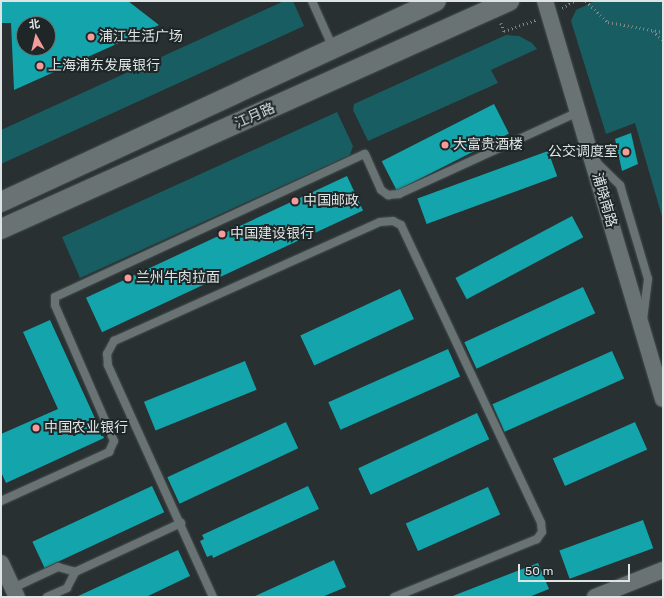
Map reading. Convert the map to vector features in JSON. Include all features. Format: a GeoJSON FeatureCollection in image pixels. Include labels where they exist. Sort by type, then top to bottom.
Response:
{"type":"FeatureCollection","features":[{"type":"Feature","properties":{"kind":"street","name":"江月路"},"geometry":{"type":"LineString","coordinates":[[1,202],[436,1]]}},
{"type":"Feature","properties":{"kind":"street","name":"江月路"},"geometry":{"type":"LineString","coordinates":[[1,229],[502,4]]}},
{"type":"Feature","properties":{"kind":"street","name":"浦晓南路"},"geometry":{"type":"LineString","coordinates":[[547,8],[663,399]]}},
{"type":"Feature","properties":{"kind":"street"},"geometry":{"type":"LineString","coordinates":[[1,563],[15,592]]}},
{"type":"Feature","properties":{"kind":"street"},"geometry":{"type":"LineString","coordinates":[[595,597],[663,570]]}},
{"type":"Feature","properties":{"kind":"lane"},"geometry":{"type":"LineString","coordinates":[[312,1],[333,48]]}},
{"type":"Feature","properties":{"kind":"lane"},"geometry":{"type":"LineString","coordinates":[[1,501],[109,452],[114,441],[55,304],[55,298],[365,154],[381,190],[388,194],[399,194],[578,112]]}},
{"type":"Feature","properties":{"kind":"lane"},"geometry":{"type":"LineString","coordinates":[[214,597],[108,365],[107,354],[114,341],[380,222],[393,221],[401,225],[541,523],[542,532],[537,539],[394,597]]}},
{"type":"Feature","properties":{"kind":"lane"},"geometry":{"type":"LineString","coordinates":[[47,597],[66,588],[75,572],[181,523]]}},
{"type":"Feature","properties":{"kind":"lane"},"geometry":{"type":"LineString","coordinates":[[15,592],[58,567],[75,572]]}},
{"type":"Feature","properties":{"kind":"path"},"geometry":{"type":"LineString","coordinates":[[502,4],[504,32],[547,8],[574,1]]}},
{"type":"Feature","properties":{"kind":"path"},"geometry":{"type":"LineString","coordinates":[[586,1],[608,22],[663,32]]}},
{"type":"Feature","properties":{"kind":"path"},"geometry":{"type":"LineString","coordinates":[[653,30],[663,40]]}},
{"type":"Feature","properties":{"kind":"shaded area"},"geometry":{"type":"Polygon","coordinates":[[[284,1],[293,1],[304,26],[1,164],[1,130],[284,1]]]}},
{"type":"Feature","properties":{"kind":"shaded area"},"geometry":{"type":"Polygon","coordinates":[[[595,1],[663,1],[663,220],[635,123],[606,134],[571,21],[576,10],[595,1]]]}},
{"type":"Feature","properties":{"kind":"shaded area"},"geometry":{"type":"Polygon","coordinates":[[[506,35],[519,36],[532,43],[537,49],[491,70],[498,83],[368,141],[353,110],[354,104],[506,35]]]}},
{"type":"Feature","properties":{"kind":"shaded area"},"geometry":{"type":"Polygon","coordinates":[[[337,112],[353,146],[350,155],[80,278],[62,237],[337,112]]]}},
{"type":"Feature","properties":{"kind":"building","name":"浦江生活广场"},"geometry":{"type":"Polygon","coordinates":[[[1,1],[128,1],[159,25],[14,90],[11,23],[1,23],[1,1]]]}},
{"type":"Feature","properties":{"kind":"building","name":"大富贵酒楼"},"geometry":{"type":"Polygon","coordinates":[[[494,104],[509,133],[397,191],[382,161],[494,104]]]}},
{"type":"Feature","properties":{"kind":"building","name":"公交调度室"},"geometry":{"type":"Polygon","coordinates":[[[631,133],[638,164],[622,171],[615,139],[631,133]]]}},
{"type":"Feature","properties":{"kind":"building"},"geometry":{"type":"Polygon","coordinates":[[[548,151],[557,176],[427,224],[417,199],[548,151]]]}},
{"type":"Feature","properties":{"kind":"building"},"geometry":{"type":"Polygon","coordinates":[[[347,176],[363,210],[102,332],[86,298],[347,176]]]}},
{"type":"Feature","properties":{"kind":"building"},"geometry":{"type":"Polygon","coordinates":[[[572,216],[583,237],[467,299],[455,278],[572,216]]]}},
{"type":"Feature","properties":{"kind":"building"},"geometry":{"type":"Polygon","coordinates":[[[583,287],[595,313],[477,369],[464,342],[583,287]]]}},
{"type":"Feature","properties":{"kind":"building"},"geometry":{"type":"Polygon","coordinates":[[[400,289],[414,319],[314,365],[300,335],[400,289]]]}},
{"type":"Feature","properties":{"kind":"building"},"geometry":{"type":"Polygon","coordinates":[[[50,320],[104,438],[6,483],[1,472],[1,434],[58,409],[23,332],[50,320]]]}},
{"type":"Feature","properties":{"kind":"building"},"geometry":{"type":"Polygon","coordinates":[[[448,349],[460,376],[341,430],[328,402],[448,349]]]}},
{"type":"Feature","properties":{"kind":"building"},"geometry":{"type":"Polygon","coordinates":[[[612,351],[624,378],[505,432],[492,404],[612,351]]]}},
{"type":"Feature","properties":{"kind":"building"},"geometry":{"type":"Polygon","coordinates":[[[245,361],[257,390],[156,431],[144,402],[245,361]]]}},
{"type":"Feature","properties":{"kind":"building"},"geometry":{"type":"Polygon","coordinates":[[[477,413],[489,439],[371,495],[358,468],[477,413]]]}},
{"type":"Feature","properties":{"kind":"building"},"geometry":{"type":"Polygon","coordinates":[[[286,422],[298,448],[180,504],[167,477],[286,422]]]}},
{"type":"Feature","properties":{"kind":"building"},"geometry":{"type":"Polygon","coordinates":[[[635,422],[647,449],[565,486],[553,459],[635,422]]]}},
{"type":"Feature","properties":{"kind":"building"},"geometry":{"type":"Polygon","coordinates":[[[152,486],[164,512],[45,568],[32,542],[152,486]]]}},
{"type":"Feature","properties":{"kind":"building"},"geometry":{"type":"Polygon","coordinates":[[[308,486],[319,509],[213,558],[212,555],[207,557],[200,541],[204,539],[202,535],[308,486]]]}},
{"type":"Feature","properties":{"kind":"building"},"geometry":{"type":"Polygon","coordinates":[[[488,487],[500,514],[418,551],[406,524],[488,487]]]}},
{"type":"Feature","properties":{"kind":"building"},"geometry":{"type":"Polygon","coordinates":[[[643,520],[653,548],[570,579],[559,550],[643,520]]]}},
{"type":"Feature","properties":{"kind":"building"},"geometry":{"type":"Polygon","coordinates":[[[178,550],[190,576],[146,597],[76,597],[178,550]]]}},
{"type":"Feature","properties":{"kind":"building"},"geometry":{"type":"Polygon","coordinates":[[[334,560],[346,587],[322,597],[253,597],[334,560]]]}},
{"type":"Feature","properties":{"kind":"building"},"geometry":{"type":"Polygon","coordinates":[[[538,563],[549,589],[529,597],[450,597],[538,563]]]}},
{"type":"Feature","properties":{"kind":"place","name":"浦江生活广场"},"geometry":{"type":"Point","coordinates":[91,37]}},
{"type":"Feature","properties":{"kind":"place","name":"上海浦东发展银行"},"geometry":{"type":"Point","coordinates":[40,66]}},
{"type":"Feature","properties":{"kind":"place","name":"大富贵酒楼"},"geometry":{"type":"Point","coordinates":[445,145]}},
{"type":"Feature","properties":{"kind":"place","name":"公交调度室"},"geometry":{"type":"Point","coordinates":[626,152]}},
{"type":"Feature","properties":{"kind":"place","name":"中国邮政"},"geometry":{"type":"Point","coordinates":[295,201]}},
{"type":"Feature","properties":{"kind":"place","name":"中国建设银行"},"geometry":{"type":"Point","coordinates":[222,234]}},
{"type":"Feature","properties":{"kind":"place","name":"兰州牛肉拉面"},"geometry":{"type":"Point","coordinates":[128,278]}},
{"type":"Feature","properties":{"kind":"place","name":"中国农业银行"},"geometry":{"type":"Point","coordinates":[36,428]}}]}
